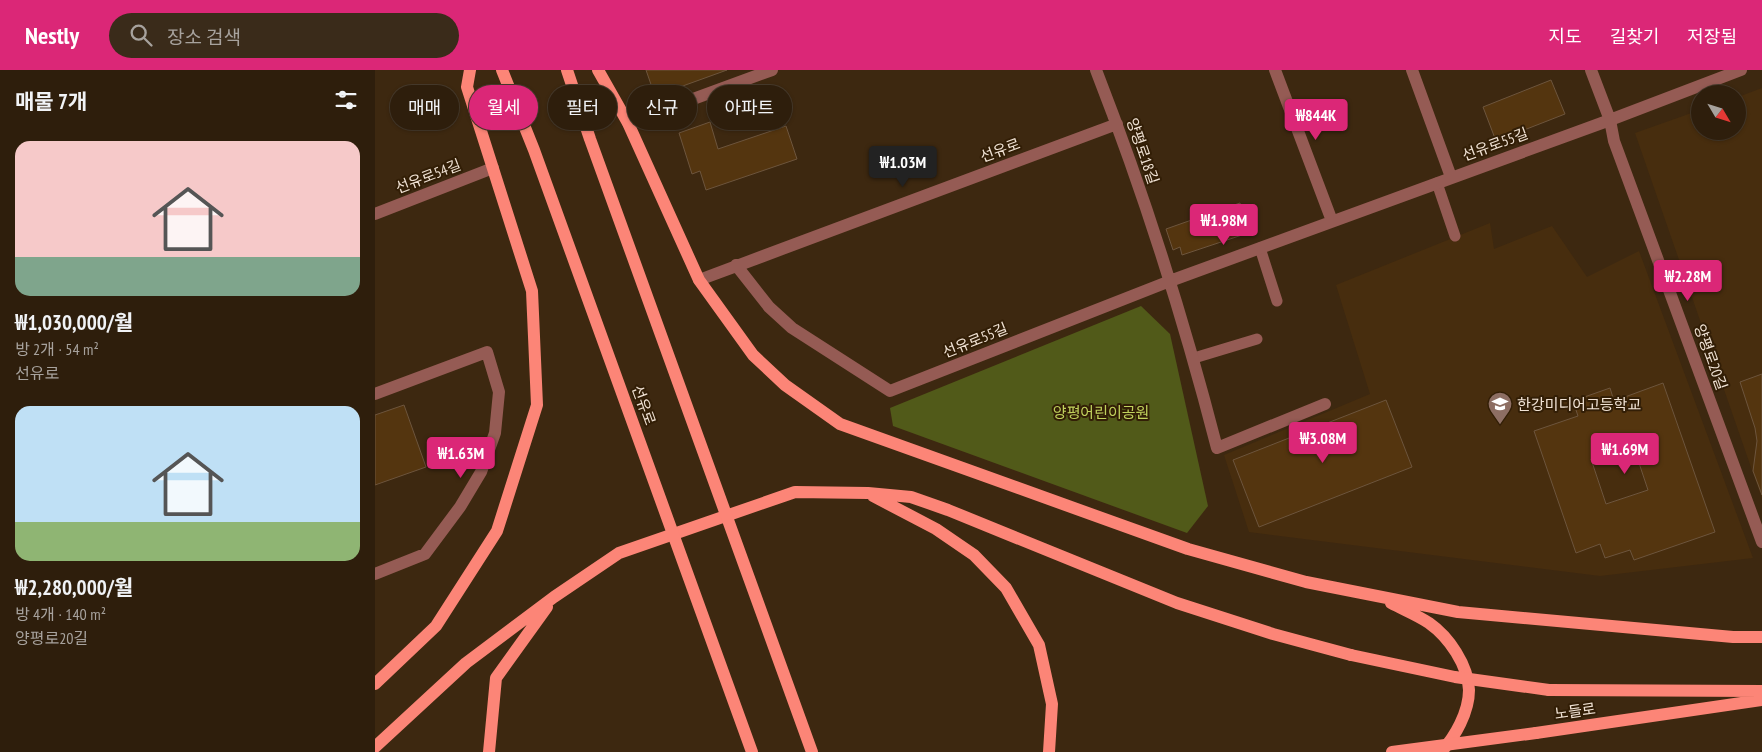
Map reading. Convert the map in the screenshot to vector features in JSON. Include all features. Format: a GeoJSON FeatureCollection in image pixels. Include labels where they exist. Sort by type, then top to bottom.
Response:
{"type":"FeatureCollection","features":[{"type":"Feature","properties":{"kind":"main road"},"geometry":{"type":"LineString","coordinates":[[375,684],[436,626],[497,531],[537,405],[532,291],[467,87],[470,70]]}},
{"type":"Feature","properties":{"kind":"main road","name":"선유로"},"geometry":{"type":"LineString","coordinates":[[502,70],[534,150],[753,752]]}},
{"type":"Feature","properties":{"kind":"main road"},"geometry":{"type":"LineString","coordinates":[[567,70],[812,752]]}},
{"type":"Feature","properties":{"kind":"main road"},"geometry":{"type":"LineString","coordinates":[[598,70],[627,121]]}},
{"type":"Feature","properties":{"kind":"main road"},"geometry":{"type":"LineString","coordinates":[[631,130],[699,280],[753,355],[785,385],[840,424],[1188,549],[1306,582],[1458,612],[1762,638]]}},
{"type":"Feature","properties":{"kind":"main road"},"geometry":{"type":"LineString","coordinates":[[375,747],[466,663],[554,597],[619,554],[795,492],[868,493],[911,497],[1177,603],[1273,634],[1351,655],[1455,677],[1549,690],[1762,691]]}},
{"type":"Feature","properties":{"kind":"main road"},"geometry":{"type":"LineString","coordinates":[[868,493],[936,529],[974,556],[1006,588],[1039,645],[1052,704],[1049,752]]}},
{"type":"Feature","properties":{"kind":"main road"},"geometry":{"type":"LineString","coordinates":[[489,752],[496,678],[554,597]]}},
{"type":"Feature","properties":{"kind":"main road"},"geometry":{"type":"LineString","coordinates":[[1381,597],[1429,623],[1445,637],[1456,652],[1466,672],[1469,691],[1463,718],[1451,741],[1441,752]]}},
{"type":"Feature","properties":{"kind":"main road","name":"노들로"},"geometry":{"type":"LineString","coordinates":[[1391,752],[1762,700]]}},
{"type":"Feature","properties":{"kind":"street"},"geometry":{"type":"LineString","coordinates":[[697,98],[772,70]]}},
{"type":"Feature","properties":{"kind":"street","name":"양평로18길"},"geometry":{"type":"LineString","coordinates":[[1096,70],[1117,124],[1170,281],[1194,358],[1217,448],[1325,404]]}},
{"type":"Feature","properties":{"kind":"street"},"geometry":{"type":"LineString","coordinates":[[1275,70],[1332,222]]}},
{"type":"Feature","properties":{"kind":"street"},"geometry":{"type":"LineString","coordinates":[[1412,70],[1451,177]]}},
{"type":"Feature","properties":{"kind":"street","name":"양평로20길"},"geometry":{"type":"LineString","coordinates":[[1591,70],[1611,120],[1614,141],[1762,542]]}},
{"type":"Feature","properties":{"kind":"street","name":"선유로55길"},"geometry":{"type":"LineString","coordinates":[[736,265],[769,307],[792,328],[890,391],[1170,281],[1611,120],[1741,70]]}},
{"type":"Feature","properties":{"kind":"street","name":"선유로"},"geometry":{"type":"LineString","coordinates":[[699,280],[1117,124]]}},
{"type":"Feature","properties":{"kind":"street","name":"선유로54길"},"geometry":{"type":"LineString","coordinates":[[375,214],[493,168]]}},
{"type":"Feature","properties":{"kind":"street"},"geometry":{"type":"LineString","coordinates":[[375,394],[487,352],[499,392],[495,433],[481,472],[460,507],[425,554],[375,574]]}},
{"type":"Feature","properties":{"kind":"lane"},"geometry":{"type":"LineString","coordinates":[[1437,183],[1455,236]]}},
{"type":"Feature","properties":{"kind":"lane"},"geometry":{"type":"LineString","coordinates":[[1260,248],[1277,301]]}},
{"type":"Feature","properties":{"kind":"lane"},"geometry":{"type":"LineString","coordinates":[[1194,358],[1257,339]]}},
{"type":"Feature","properties":{"kind":"shaded area"},"geometry":{"type":"Polygon","coordinates":[[[1762,88],[1762,499],[1635,133],[1691,113],[1691,140],[1746,140],[1746,94],[1762,88]]]}},
{"type":"Feature","properties":{"kind":"shaded area","name":"한강미디어고등학교"},"geometry":{"type":"Polygon","coordinates":[[[1490,223],[1494,249],[1552,226],[1587,277],[1639,251],[1753,558],[1600,576],[1249,532],[1224,455],[1370,394],[1336,285],[1490,223]]]}},
{"type":"Feature","properties":{"kind":"green space","name":"양평어린이공원"},"geometry":{"type":"Polygon","coordinates":[[[1141,306],[1170,334],[1208,506],[1187,533],[893,426],[890,408],[1141,306]]]}},
{"type":"Feature","properties":{"kind":"building"},"geometry":{"type":"Polygon","coordinates":[[[646,70],[727,70],[685,85],[651,85],[646,70]]]}},
{"type":"Feature","properties":{"kind":"building"},"geometry":{"type":"Polygon","coordinates":[[[1551,80],[1565,114],[1496,141],[1483,107],[1551,80]]]}},
{"type":"Feature","properties":{"kind":"building"},"geometry":{"type":"Polygon","coordinates":[[[707,123],[707,130],[712,130],[718,149],[774,130],[787,130],[797,159],[706,190],[700,171],[692,174],[679,133],[687,130],[697,130],[697,127],[707,123]]]}},
{"type":"Feature","properties":{"kind":"building"},"geometry":{"type":"Polygon","coordinates":[[[1240,203],[1248,233],[1182,255],[1180,247],[1173,250],[1166,229],[1240,203]]]}},
{"type":"Feature","properties":{"kind":"building"},"geometry":{"type":"Polygon","coordinates":[[[1762,374],[1762,495],[1753,471],[1757,441],[1755,428],[1740,382],[1762,374]]]}},
{"type":"Feature","properties":{"kind":"building"},"geometry":{"type":"Polygon","coordinates":[[[1663,383],[1715,532],[1634,560],[1630,550],[1605,558],[1600,544],[1576,553],[1534,431],[1578,416],[1573,401],[1610,388],[1614,401],[1663,383]],[[1633,445],[1591,459],[1606,504],[1648,490],[1633,445]]]}},
{"type":"Feature","properties":{"kind":"building"},"geometry":{"type":"Polygon","coordinates":[[[1386,400],[1412,467],[1259,527],[1233,460],[1386,400]]]}},
{"type":"Feature","properties":{"kind":"building"},"geometry":{"type":"Polygon","coordinates":[[[404,405],[426,467],[375,485],[375,415],[404,405]]]}},
{"type":"Feature","properties":{"kind":"place","name":"한강미디어고등학교"},"geometry":{"type":"Point","coordinates":[1500,425]}}]}
